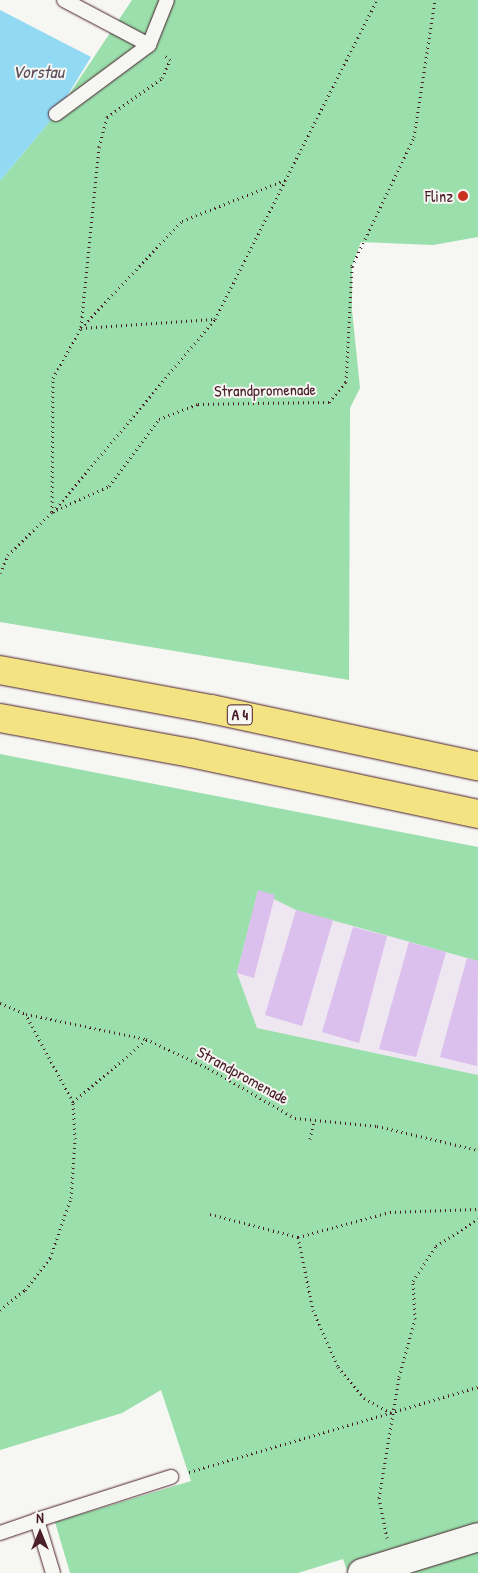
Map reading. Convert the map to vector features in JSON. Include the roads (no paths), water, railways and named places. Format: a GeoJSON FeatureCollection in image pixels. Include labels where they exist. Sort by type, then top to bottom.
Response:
{"type":"FeatureCollection","features":[{"type":"Feature","properties":{"kind":"highway","name":"A 4"},"geometry":{"type":"LineString","coordinates":[[0,670],[220,711],[478,766]]}},
{"type":"Feature","properties":{"kind":"highway"},"geometry":{"type":"LineString","coordinates":[[0,718],[201,755],[478,814]]}},
{"type":"Feature","properties":{"kind":"street"},"geometry":{"type":"LineString","coordinates":[[362,1573],[478,1537]]}},
{"type":"Feature","properties":{"kind":"lane"},"geometry":{"type":"LineString","coordinates":[[64,0],[149,45]]}},
{"type":"Feature","properties":{"kind":"lane"},"geometry":{"type":"LineString","coordinates":[[56,114],[149,45],[167,0]]}},
{"type":"Feature","properties":{"kind":"lane"},"geometry":{"type":"LineString","coordinates":[[0,1533],[171,1477]]}},
{"type":"Feature","properties":{"kind":"lane"},"geometry":{"type":"LineString","coordinates":[[37,1520],[53,1573]]}},
{"type":"Feature","properties":{"kind":"water","name":"Vorstau"},"geometry":{"type":"Polygon","coordinates":[[[0,10],[91,57],[56,114],[0,181],[0,10]]]}},
{"type":"Feature","properties":{"kind":"place","name":"Flinz"},"geometry":{"type":"Point","coordinates":[463,196]}}]}
